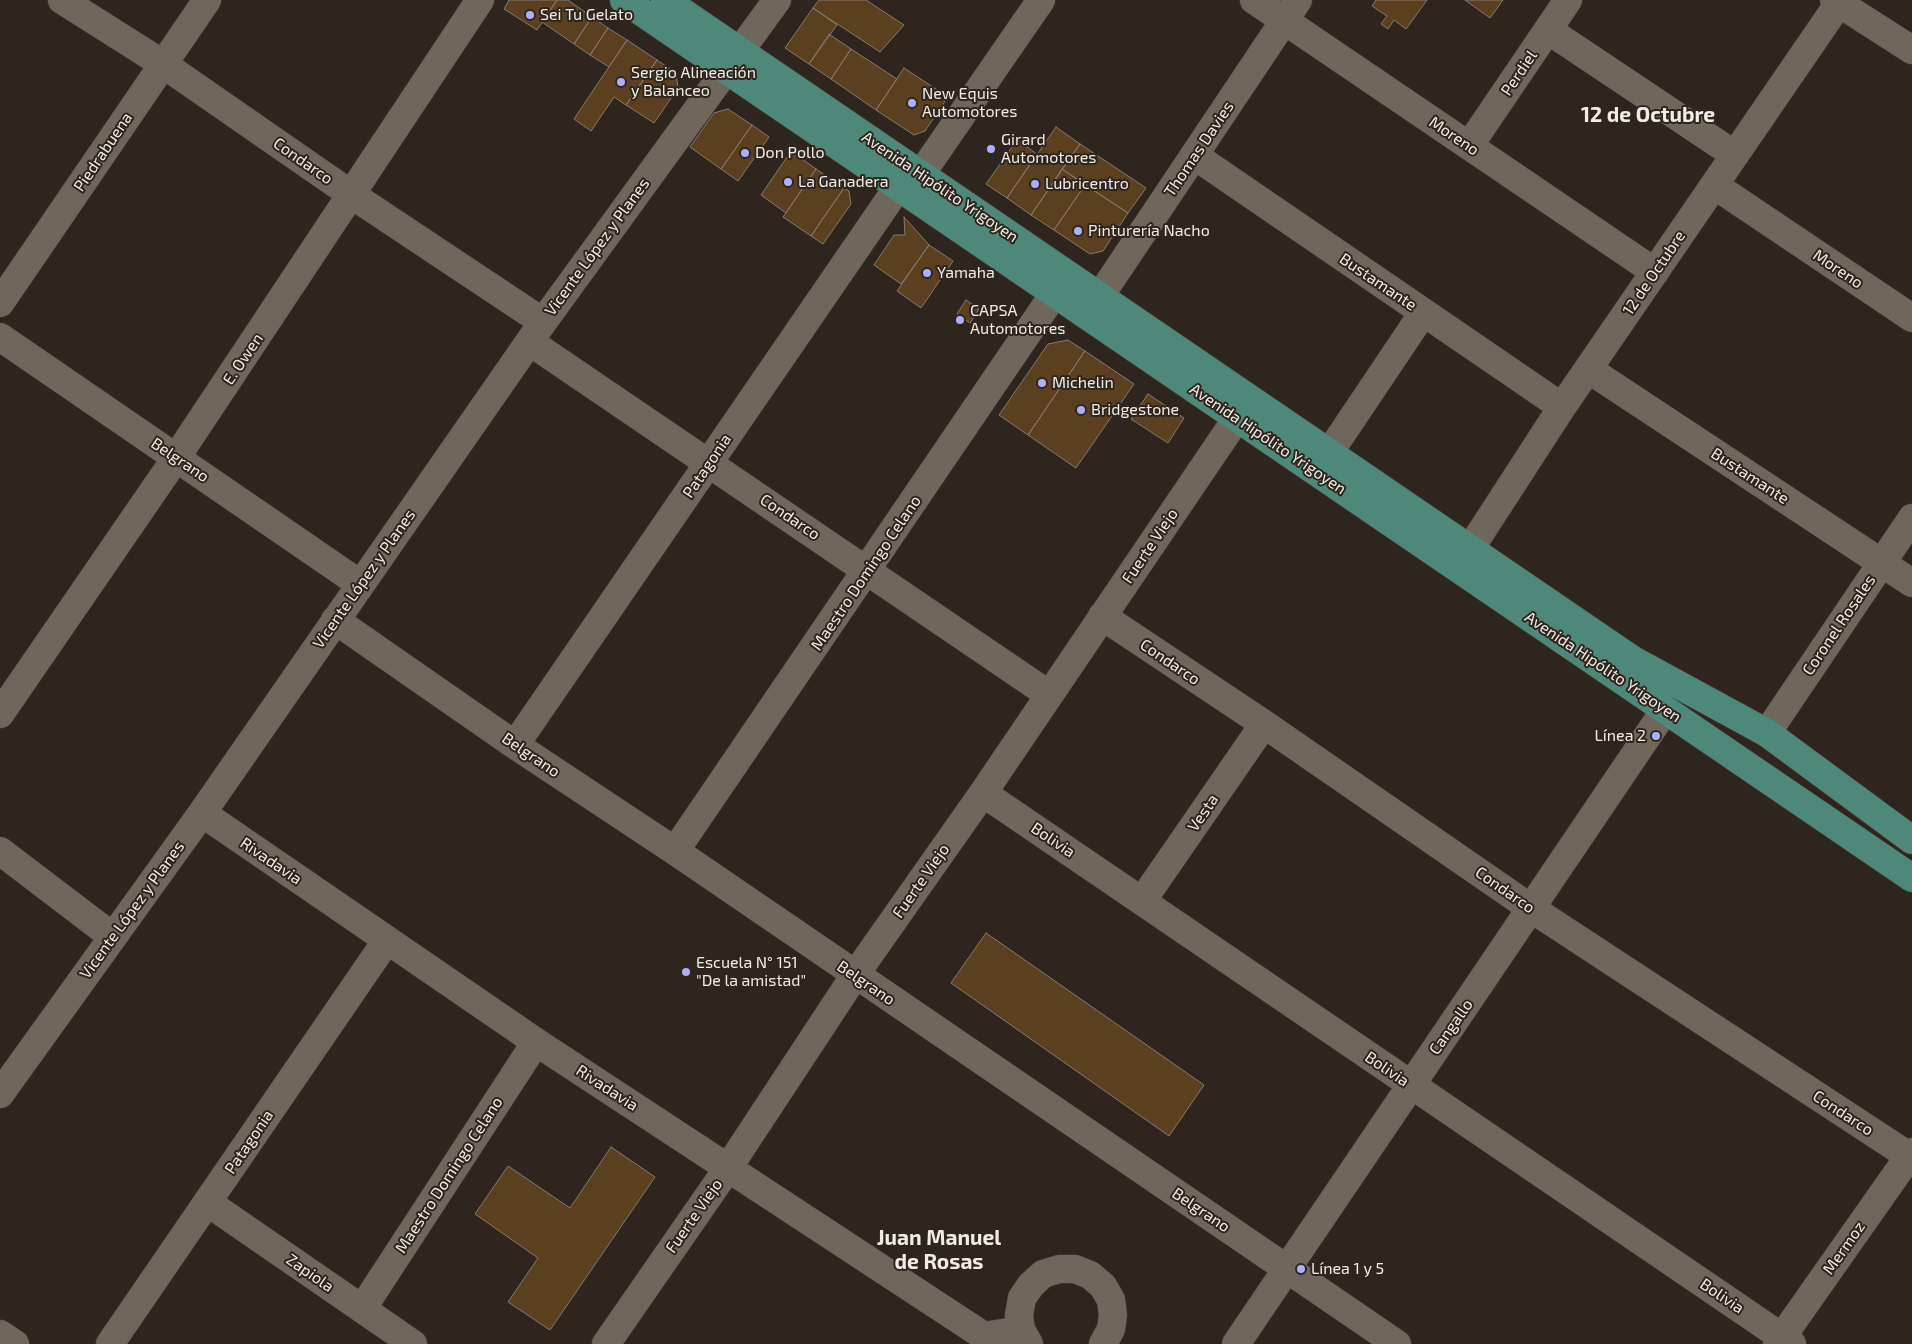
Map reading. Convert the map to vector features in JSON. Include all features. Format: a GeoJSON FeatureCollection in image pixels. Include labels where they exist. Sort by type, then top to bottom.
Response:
{"type":"FeatureCollection","features":[{"type":"Feature","properties":{"kind":"main road","name":"Avenida Hipólito Yrigoyen"},"geometry":{"type":"LineString","coordinates":[[624,0],[732,61],[909,180],[1100,296],[1633,660],[1767,734],[1912,840]]}},
{"type":"Feature","properties":{"kind":"main road","name":"Avenida Hipólito Yrigoyen"},"geometry":{"type":"LineString","coordinates":[[666,0],[732,61]]}},
{"type":"Feature","properties":{"kind":"main road","name":"Avenida Hipólito Yrigoyen"},"geometry":{"type":"LineString","coordinates":[[909,180],[1054,294],[1912,878]]}},
{"type":"Feature","properties":{"kind":"main road"},"geometry":{"type":"LineString","coordinates":[[1633,660],[1665,710],[1714,704]]}},
{"type":"Feature","properties":{"kind":"main road"},"geometry":{"type":"LineString","coordinates":[[1714,743],[1767,734],[1775,785]]}},
{"type":"Feature","properties":{"kind":"street","name":"Condarco"},"geometry":{"type":"LineString","coordinates":[[62,0],[163,64],[352,195],[710,463],[1048,694]]}},
{"type":"Feature","properties":{"kind":"street","name":"Piedrabuena"},"geometry":{"type":"LineString","coordinates":[[0,303],[207,0]]}},
{"type":"Feature","properties":{"kind":"street","name":"E. Owen"},"geometry":{"type":"LineString","coordinates":[[0,714],[176,458],[480,0]]}},
{"type":"Feature","properties":{"kind":"street","name":"Vicente López y Planes"},"geometry":{"type":"LineString","coordinates":[[0,1094],[202,813],[537,332],[777,0]]}},
{"type":"Feature","properties":{"kind":"street","name":"Patagonia"},"geometry":{"type":"LineString","coordinates":[[515,745],[909,180],[1041,0]]}},
{"type":"Feature","properties":{"kind":"street","name":"Moreno"},"geometry":{"type":"LineString","coordinates":[[1254,0],[1291,10],[1469,146],[1655,272]]}},
{"type":"Feature","properties":{"kind":"street","name":"Perdiel"},"geometry":{"type":"LineString","coordinates":[[1469,146],[1568,0]]}},
{"type":"Feature","properties":{"kind":"street"},"geometry":{"type":"LineString","coordinates":[[1838,1],[1912,50]]}},
{"type":"Feature","properties":{"kind":"street","name":"12 de Octubre"},"geometry":{"type":"LineString","coordinates":[[1470,549],[1562,407],[1838,1]]}},
{"type":"Feature","properties":{"kind":"street","name":"Thomas Davies"},"geometry":{"type":"LineString","coordinates":[[1100,296],[1291,10]]}},
{"type":"Feature","properties":{"kind":"street"},"geometry":{"type":"LineString","coordinates":[[1548,30],[1735,155]]}},
{"type":"Feature","properties":{"kind":"street","name":"Bustamante"},"geometry":{"type":"LineString","coordinates":[[1195,156],[1562,407]]}},
{"type":"Feature","properties":{"kind":"street","name":"Moreno"},"geometry":{"type":"LineString","coordinates":[[1714,185],[1912,318]]}},
{"type":"Feature","properties":{"kind":"street","name":"Maestro Domingo Celano"},"geometry":{"type":"LineString","coordinates":[[675,851],[1054,294]]}},
{"type":"Feature","properties":{"kind":"street"},"geometry":{"type":"LineString","coordinates":[[1329,453],[1424,314]]}},
{"type":"Feature","properties":{"kind":"street","name":"Belgrano"},"geometry":{"type":"LineString","coordinates":[[0,336],[360,584]]}},
{"type":"Feature","properties":{"kind":"street","name":"Bustamante"},"geometry":{"type":"LineString","coordinates":[[1588,370],[1912,584]]}},
{"type":"Feature","properties":{"kind":"street","name":"Fuerte Viejo"},"geometry":{"type":"LineString","coordinates":[[606,1344],[728,1168],[855,975],[983,793],[1048,694],[1237,418]]}},
{"type":"Feature","properties":{"kind":"street","name":"Coronel Rosales"},"geometry":{"type":"LineString","coordinates":[[1767,734],[1912,518]]}},
{"type":"Feature","properties":{"kind":"street","name":"Condarco"},"geometry":{"type":"LineString","coordinates":[[1102,616],[1264,724],[1532,909],[1911,1156]]}},
{"type":"Feature","properties":{"kind":"street","name":"Belgrano"},"geometry":{"type":"LineString","coordinates":[[335,620],[515,745],[675,851],[1397,1344]]}},
{"type":"Feature","properties":{"kind":"street","name":"Cangallo"},"geometry":{"type":"LineString","coordinates":[[1236,1344],[1665,710]]}},
{"type":"Feature","properties":{"kind":"street","name":"Vesta"},"geometry":{"type":"LineString","coordinates":[[1142,902],[1264,724]]}},
{"type":"Feature","properties":{"kind":"street","name":"Bolivia"},"geometry":{"type":"LineString","coordinates":[[983,793],[1784,1342]]}},
{"type":"Feature","properties":{"kind":"street","name":"Rivadavia"},"geometry":{"type":"LineString","coordinates":[[202,813],[536,1042],[728,1168],[982,1340],[1025,1337],[1019,1314],[1022,1298],[1031,1285],[1043,1274],[1059,1269],[1075,1269],[1090,1275],[1103,1286],[1111,1300],[1113,1315],[1111,1329],[1103,1344]]}},
{"type":"Feature","properties":{"kind":"street"},"geometry":{"type":"LineString","coordinates":[[0,851],[113,937]]}},
{"type":"Feature","properties":{"kind":"street","name":"Patagonia"},"geometry":{"type":"LineString","coordinates":[[110,1344],[387,940]]}},
{"type":"Feature","properties":{"kind":"street","name":"Maestro Domingo Celano"},"geometry":{"type":"LineString","coordinates":[[362,1309],[536,1042]]}},
{"type":"Feature","properties":{"kind":"street","name":"Mermoz"},"geometry":{"type":"LineString","coordinates":[[1784,1342],[1911,1156]]}},
{"type":"Feature","properties":{"kind":"street","name":"Zapiola"},"geometry":{"type":"LineString","coordinates":[[207,1202],[413,1344]]}},
{"type":"Feature","properties":{"kind":"street"},"geometry":{"type":"LineString","coordinates":[[0,1334],[15,1344]]}},
{"type":"Feature","properties":{"kind":"building","name":"Sei Tu Gelato"},"geometry":{"type":"Polygon","coordinates":[[[509,0],[557,0],[537,30],[504,9],[509,0]]]}},
{"type":"Feature","properties":{"kind":"building"},"geometry":{"type":"Polygon","coordinates":[[[557,0],[568,0],[592,17],[574,44],[542,22],[557,0]]]}},
{"type":"Feature","properties":{"kind":"building"},"geometry":{"type":"Polygon","coordinates":[[[819,0],[866,0],[904,25],[880,52],[813,8],[819,0]]]}},
{"type":"Feature","properties":{"kind":"building"},"geometry":{"type":"Polygon","coordinates":[[[1376,0],[1427,0],[1406,29],[1394,20],[1388,29],[1381,24],[1387,16],[1372,6],[1376,0]]]}},
{"type":"Feature","properties":{"kind":"building"},"geometry":{"type":"Polygon","coordinates":[[[1465,0],[1503,0],[1490,18],[1465,0]]]}},
{"type":"Feature","properties":{"kind":"building"},"geometry":{"type":"Polygon","coordinates":[[[813,8],[837,25],[809,64],[785,48],[813,8]]]}},
{"type":"Feature","properties":{"kind":"building"},"geometry":{"type":"Polygon","coordinates":[[[592,17],[608,28],[590,55],[574,44],[592,17]]]}},
{"type":"Feature","properties":{"kind":"building"},"geometry":{"type":"Polygon","coordinates":[[[608,28],[627,40],[609,67],[590,55],[608,28]]]}},
{"type":"Feature","properties":{"kind":"building"},"geometry":{"type":"Polygon","coordinates":[[[829,34],[851,49],[831,79],[809,64],[829,34]]]}},
{"type":"Feature","properties":{"kind":"building","name":"Sergio Alineación y Balanceo"},"geometry":{"type":"Polygon","coordinates":[[[627,40],[657,60],[626,105],[614,97],[591,131],[574,119],[627,40]]]}},
{"type":"Feature","properties":{"kind":"building"},"geometry":{"type":"Polygon","coordinates":[[[851,49],[897,79],[876,110],[831,79],[851,49]]]}},
{"type":"Feature","properties":{"kind":"building"},"geometry":{"type":"Polygon","coordinates":[[[657,60],[676,73],[678,88],[654,123],[626,105],[657,60]]]}},
{"type":"Feature","properties":{"kind":"building","name":"New Equis Automotores"},"geometry":{"type":"Polygon","coordinates":[[[904,68],[948,97],[925,131],[914,135],[876,110],[904,68]]]}},
{"type":"Feature","properties":{"kind":"building"},"geometry":{"type":"Polygon","coordinates":[[[728,109],[752,125],[721,169],[690,147],[714,113],[728,109]]]}},
{"type":"Feature","properties":{"kind":"building","name":"Don Pollo"},"geometry":{"type":"Polygon","coordinates":[[[752,125],[769,137],[738,181],[721,169],[752,125]]]}},
{"type":"Feature","properties":{"kind":"building","name":"Lubricentro"},"geometry":{"type":"Polygon","coordinates":[[[1056,127],[1080,144],[1031,215],[1007,198],[1056,127]]]}},
{"type":"Feature","properties":{"kind":"building"},"geometry":{"type":"Polygon","coordinates":[[[1017,140],[1037,154],[1007,198],[986,184],[1017,140]]]}},
{"type":"Feature","properties":{"kind":"building"},"geometry":{"type":"Polygon","coordinates":[[[1080,144],[1146,188],[1128,213],[1062,169],[1080,144]]]}},
{"type":"Feature","properties":{"kind":"building","name":"La Ganadera"},"geometry":{"type":"Polygon","coordinates":[[[791,151],[816,169],[786,213],[761,195],[791,151]]]}},
{"type":"Feature","properties":{"kind":"building"},"geometry":{"type":"Polygon","coordinates":[[[816,169],[844,188],[811,236],[783,217],[816,169]]]}},
{"type":"Feature","properties":{"kind":"building"},"geometry":{"type":"Polygon","coordinates":[[[1062,169],[1085,185],[1054,230],[1031,215],[1062,169]]]}},
{"type":"Feature","properties":{"kind":"building"},"geometry":{"type":"Polygon","coordinates":[[[1085,185],[1128,213],[1103,251],[1090,254],[1054,230],[1085,185]]]}},
{"type":"Feature","properties":{"kind":"building"},"geometry":{"type":"Polygon","coordinates":[[[844,188],[849,191],[851,204],[823,244],[811,236],[844,188]]]}},
{"type":"Feature","properties":{"kind":"building"},"geometry":{"type":"Polygon","coordinates":[[[904,217],[929,245],[901,284],[874,265],[894,235],[905,235],[904,217]]]}},
{"type":"Feature","properties":{"kind":"building","name":"Yamaha"},"geometry":{"type":"Polygon","coordinates":[[[929,245],[953,261],[921,308],[897,291],[929,245]]]}},
{"type":"Feature","properties":{"kind":"building"},"geometry":{"type":"Polygon","coordinates":[[[966,300],[979,309],[970,323],[957,314],[966,300]]]}},
{"type":"Feature","properties":{"kind":"building","name":"Michelin"},"geometry":{"type":"Polygon","coordinates":[[[1068,340],[1085,351],[1028,435],[999,415],[1048,344],[1068,340]]]}},
{"type":"Feature","properties":{"kind":"building","name":"Bridgestone"},"geometry":{"type":"Polygon","coordinates":[[[1085,351],[1134,384],[1076,468],[1028,435],[1085,351]]]}},
{"type":"Feature","properties":{"kind":"building"},"geometry":{"type":"Polygon","coordinates":[[[1148,394],[1184,418],[1168,443],[1131,419],[1148,394]]]}},
{"type":"Feature","properties":{"kind":"building"},"geometry":{"type":"Polygon","coordinates":[[[986,933],[1204,1085],[1169,1136],[951,983],[986,933]]]}},
{"type":"Feature","properties":{"kind":"building"},"geometry":{"type":"Polygon","coordinates":[[[611,1147],[655,1177],[550,1330],[508,1302],[538,1258],[475,1214],[508,1166],[570,1208],[611,1147]]]}},
{"type":"Feature","properties":{"kind":"place","name":"Sei Tu Gelato"},"geometry":{"type":"Point","coordinates":[530,15]}},
{"type":"Feature","properties":{"kind":"place","name":"Sergio Alineación y Balanceo"},"geometry":{"type":"Point","coordinates":[621,82]}},
{"type":"Feature","properties":{"kind":"place","name":"New Equis Automotores"},"geometry":{"type":"Point","coordinates":[912,103]}},
{"type":"Feature","properties":{"kind":"place","name":"Girard Automotores"},"geometry":{"type":"Point","coordinates":[991,149]}},
{"type":"Feature","properties":{"kind":"place","name":"Don Pollo"},"geometry":{"type":"Point","coordinates":[745,153]}},
{"type":"Feature","properties":{"kind":"place","name":"La Ganadera"},"geometry":{"type":"Point","coordinates":[788,182]}},
{"type":"Feature","properties":{"kind":"place","name":"Lubricentro"},"geometry":{"type":"Point","coordinates":[1035,184]}},
{"type":"Feature","properties":{"kind":"place","name":"Pinturería Nacho"},"geometry":{"type":"Point","coordinates":[1078,231]}},
{"type":"Feature","properties":{"kind":"place","name":"Yamaha"},"geometry":{"type":"Point","coordinates":[927,273]}},
{"type":"Feature","properties":{"kind":"place","name":"CAPSA Automotores"},"geometry":{"type":"Point","coordinates":[960,320]}},
{"type":"Feature","properties":{"kind":"place","name":"Michelin"},"geometry":{"type":"Point","coordinates":[1042,383]}},
{"type":"Feature","properties":{"kind":"place","name":"Bridgestone"},"geometry":{"type":"Point","coordinates":[1081,410]}},
{"type":"Feature","properties":{"kind":"place","name":"Línea 2"},"geometry":{"type":"Point","coordinates":[1656,736]}},
{"type":"Feature","properties":{"kind":"place","name":"Escuela N° 151 \"De la amistad\""},"geometry":{"type":"Point","coordinates":[686,972]}},
{"type":"Feature","properties":{"kind":"place","name":"Línea 1 y 5"},"geometry":{"type":"Point","coordinates":[1301,1269]}},
{"type":"Feature","properties":{"kind":"district","name":"12 de Octubre"},"geometry":{"type":"Point","coordinates":[1648,115]}},
{"type":"Feature","properties":{"kind":"district","name":"Juan Manuel de Rosas"},"geometry":{"type":"Point","coordinates":[939,1250]}}]}
